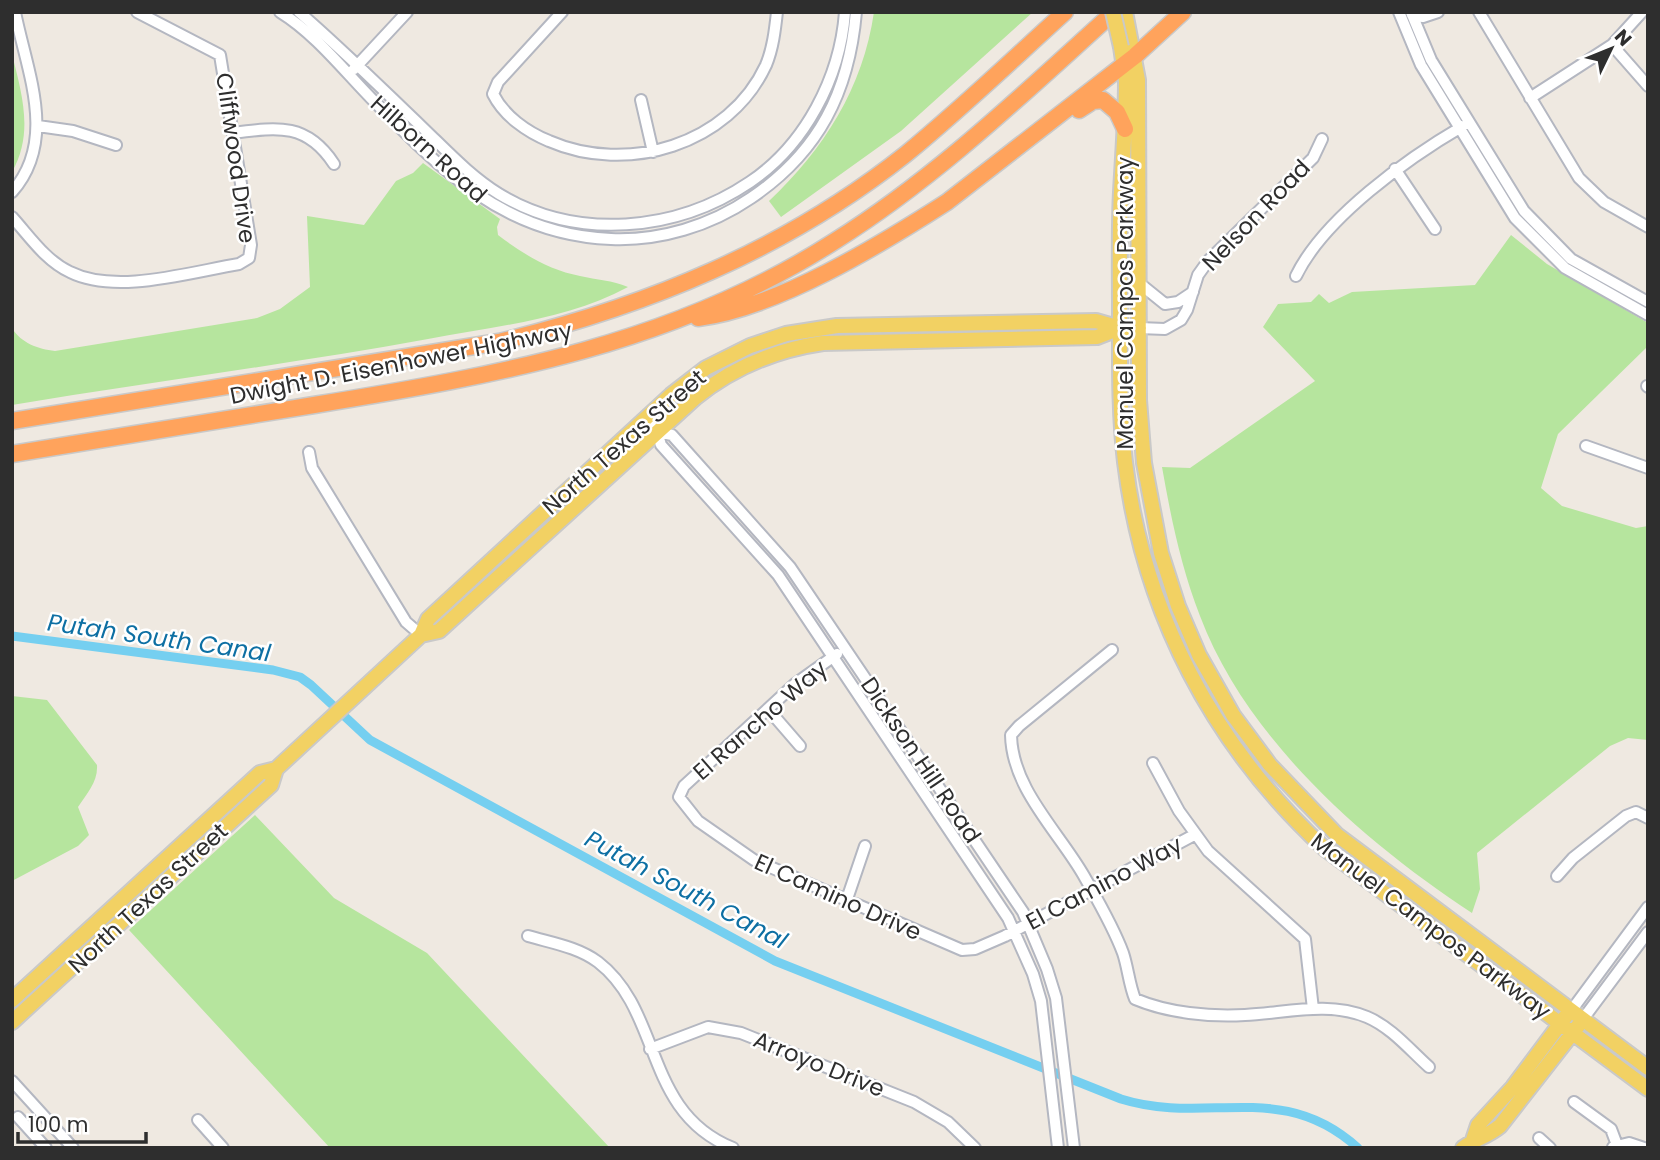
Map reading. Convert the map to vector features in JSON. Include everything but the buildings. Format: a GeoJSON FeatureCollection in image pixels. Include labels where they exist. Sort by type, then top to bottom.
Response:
{"type":"FeatureCollection","features":[{"type":"Feature","properties":{"kind":"highway","name":"Dwight D. Eisenhower Highway"},"geometry":{"type":"LineString","coordinates":[[12,421],[499,342],[565,326],[661,294],[775,241],[868,182],[945,121],[1065,12]]}},
{"type":"Feature","properties":{"kind":"highway","name":"Dwight D. Eisenhower Highway"},"geometry":{"type":"LineString","coordinates":[[12,454],[522,369],[610,345],[678,320],[790,268],[889,205],[969,141],[1113,12]]}},
{"type":"Feature","properties":{"kind":"highway"},"geometry":{"type":"LineString","coordinates":[[678,320],[721,315],[852,260],[947,202],[1130,60],[1183,12]]}},
{"type":"Feature","properties":{"kind":"highway"},"geometry":{"type":"LineString","coordinates":[[984,174],[1099,99],[1110,103],[1125,129]]}},
{"type":"Feature","properties":{"kind":"main road","name":"Manuel Campos Parkway"},"geometry":{"type":"LineString","coordinates":[[1113,12],[1126,43],[1139,114],[1142,443],[1156,532],[1187,628],[1233,715],[1285,784],[1337,835],[1648,1068]]}},
{"type":"Feature","properties":{"kind":"main road","name":"Manuel Campos Parkway"},"geometry":{"type":"LineString","coordinates":[[1125,12],[1126,43]]}},
{"type":"Feature","properties":{"kind":"main road","name":"Manuel Campos Parkway"},"geometry":{"type":"LineString","coordinates":[[1130,60],[1121,193],[1120,328],[1123,433],[1136,527],[1166,624],[1183,663],[1218,725],[1271,795],[1324,848],[1648,1089]]}},
{"type":"Feature","properties":{"kind":"main road","name":"North Texas Street"},"geometry":{"type":"LineString","coordinates":[[12,1000],[260,773],[276,769],[421,635],[428,619],[645,419],[684,385],[719,361],[770,339],[805,330],[860,325],[1096,321],[1120,328],[1139,328]]}},
{"type":"Feature","properties":{"kind":"main road","name":"North Texas Street"},"geometry":{"type":"LineString","coordinates":[[421,635],[439,631],[715,382],[755,361],[789,349],[840,342],[1094,337],[1120,328]]}},
{"type":"Feature","properties":{"kind":"main road","name":"North Texas Street"},"geometry":{"type":"LineString","coordinates":[[12,1022],[271,785],[276,769]]}},
{"type":"Feature","properties":{"kind":"main road"},"geometry":{"type":"LineString","coordinates":[[1472,1145],[1489,1135],[1510,1115],[1577,1015]]}},
{"type":"Feature","properties":{"kind":"street"},"geometry":{"type":"LineString","coordinates":[[12,192],[22,181],[32,159],[38,127],[15,12]]}},
{"type":"Feature","properties":{"kind":"street","name":"Cliffwood Drive"},"geometry":{"type":"LineString","coordinates":[[12,218],[47,257],[69,272],[88,279],[117,283],[239,264],[249,258],[251,245],[220,55],[137,12]]}},
{"type":"Feature","properties":{"kind":"street","name":"Hilborn Road"},"geometry":{"type":"LineString","coordinates":[[280,12],[353,69],[460,164],[500,194],[540,213],[597,225],[639,224],[691,213],[734,193],[784,152],[806,124],[828,83],[837,57],[845,12]]}},
{"type":"Feature","properties":{"kind":"street","name":"Hilborn Road"},"geometry":{"type":"LineString","coordinates":[[299,12],[449,174],[492,206],[535,226],[594,239],[641,238],[696,226],[724,214],[762,190],[794,162],[817,133],[841,90],[855,41],[856,12]]}},
{"type":"Feature","properties":{"kind":"street"},"geometry":{"type":"LineString","coordinates":[[353,69],[407,12]]}},
{"type":"Feature","properties":{"kind":"street"},"geometry":{"type":"LineString","coordinates":[[562,12],[498,82],[493,94],[498,104],[537,136],[563,147],[607,156],[653,152],[697,136],[738,104],[766,64],[773,43],[777,12]]}},
{"type":"Feature","properties":{"kind":"street"},"geometry":{"type":"LineString","coordinates":[[1407,14],[1423,17],[1438,12]]}},
{"type":"Feature","properties":{"kind":"street"},"geometry":{"type":"LineString","coordinates":[[1479,12],[1570,165],[1590,190],[1612,207],[1648,227]]}},
{"type":"Feature","properties":{"kind":"street"},"geometry":{"type":"LineString","coordinates":[[1530,98],[1612,45],[1642,12]]}},
{"type":"Feature","properties":{"kind":"street"},"geometry":{"type":"LineString","coordinates":[[1407,14],[1515,218],[1545,251],[1584,281],[1648,315]]}},
{"type":"Feature","properties":{"kind":"street"},"geometry":{"type":"LineString","coordinates":[[1612,45],[1648,86]]}},
{"type":"Feature","properties":{"kind":"street"},"geometry":{"type":"LineString","coordinates":[[641,100],[653,152]]}},
{"type":"Feature","properties":{"kind":"street"},"geometry":{"type":"LineString","coordinates":[[1296,276],[1307,254],[1395,169],[1464,126]]}},
{"type":"Feature","properties":{"kind":"street"},"geometry":{"type":"LineString","coordinates":[[1464,126],[1524,211],[1552,243],[1591,271],[1648,302]]}},
{"type":"Feature","properties":{"kind":"street"},"geometry":{"type":"LineString","coordinates":[[38,127],[73,131],[116,145]]}},
{"type":"Feature","properties":{"kind":"street"},"geometry":{"type":"LineString","coordinates":[[233,133],[282,130],[302,134],[320,143],[334,164]]}},
{"type":"Feature","properties":{"kind":"street","name":"Nelson Road"},"geometry":{"type":"LineString","coordinates":[[1139,328],[1165,329],[1176,324],[1187,310],[1198,275],[1208,261],[1313,158],[1322,139]]}},
{"type":"Feature","properties":{"kind":"street"},"geometry":{"type":"LineString","coordinates":[[1395,169],[1435,229]]}},
{"type":"Feature","properties":{"kind":"street","name":"Nelson Road"},"geometry":{"type":"LineString","coordinates":[[1139,283],[1165,304],[1178,302],[1193,292]]}},
{"type":"Feature","properties":{"kind":"street","name":"Dickson Hill Road"},"geometry":{"type":"LineString","coordinates":[[645,419],[657,432],[662,445],[772,567],[1015,931],[1041,1001],[1058,1148]]}},
{"type":"Feature","properties":{"kind":"street","name":"Dickson Hill Road"},"geometry":{"type":"LineString","coordinates":[[657,432],[672,435],[767,538],[845,649],[1028,923],[1056,998],[1074,1148]]}},
{"type":"Feature","properties":{"kind":"street"},"geometry":{"type":"LineString","coordinates":[[1586,446],[1648,468]]}},
{"type":"Feature","properties":{"kind":"street"},"geometry":{"type":"LineString","coordinates":[[309,452],[317,475],[406,622],[421,635]]}},
{"type":"Feature","properties":{"kind":"street","name":"El Rancho Way"},"geometry":{"type":"LineString","coordinates":[[679,797],[684,786],[768,709],[845,649]]}},
{"type":"Feature","properties":{"kind":"street"},"geometry":{"type":"LineString","coordinates":[[1112,650],[1011,735],[1017,766],[1026,786],[1092,891],[1122,952],[1135,999],[1161,1007],[1216,1015],[1339,1009],[1368,1018],[1392,1033],[1429,1067]]}},
{"type":"Feature","properties":{"kind":"street"},"geometry":{"type":"LineString","coordinates":[[768,709],[800,746]]}},
{"type":"Feature","properties":{"kind":"street"},"geometry":{"type":"LineString","coordinates":[[1153,763],[1194,835],[1225,870],[1305,939],[1313,1009]]}},
{"type":"Feature","properties":{"kind":"street","name":"El Camino Drive"},"geometry":{"type":"LineString","coordinates":[[679,797],[698,821],[735,849],[774,870],[962,950],[987,945],[1015,931]]}},
{"type":"Feature","properties":{"kind":"street"},"geometry":{"type":"LineString","coordinates":[[1557,876],[1573,858],[1626,817],[1636,812],[1648,818]]}},
{"type":"Feature","properties":{"kind":"street","name":"El Camino Way"},"geometry":{"type":"LineString","coordinates":[[1015,931],[1194,835]]}},
{"type":"Feature","properties":{"kind":"street"},"geometry":{"type":"LineString","coordinates":[[846,901],[865,846]]}},
{"type":"Feature","properties":{"kind":"street"},"geometry":{"type":"LineString","coordinates":[[1577,1015],[1648,907]]}},
{"type":"Feature","properties":{"kind":"street"},"geometry":{"type":"LineString","coordinates":[[1577,1015],[1648,932]]}},
{"type":"Feature","properties":{"kind":"street"},"geometry":{"type":"LineString","coordinates":[[528,936],[568,947],[598,962],[622,987],[680,1110],[706,1135],[733,1148]]}},
{"type":"Feature","properties":{"kind":"street","name":"Arroyo Drive"},"geometry":{"type":"LineString","coordinates":[[650,1049],[708,1027],[741,1033],[914,1102],[948,1122],[975,1148]]}},
{"type":"Feature","properties":{"kind":"street"},"geometry":{"type":"LineString","coordinates":[[12,1081],[73,1148]]}},
{"type":"Feature","properties":{"kind":"street"},"geometry":{"type":"LineString","coordinates":[[1574,1102],[1611,1129],[1615,1146],[1629,1143],[1644,1148]]}},
{"type":"Feature","properties":{"kind":"street"},"geometry":{"type":"LineString","coordinates":[[33,1104],[15,1119],[46,1148]]}},
{"type":"Feature","properties":{"kind":"street"},"geometry":{"type":"LineString","coordinates":[[198,1120],[223,1148]]}},
{"type":"Feature","properties":{"kind":"street"},"geometry":{"type":"LineString","coordinates":[[1539,1138],[1550,1148]]}},
{"type":"Feature","properties":{"kind":"green space"},"geometry":{"type":"Polygon","coordinates":[[[874,12],[1033,12],[901,131],[781,217],[769,201],[807,160],[838,116],[861,66],[874,12]]]}},
{"type":"Feature","properties":{"kind":"green space"},"geometry":{"type":"Polygon","coordinates":[[[12,54],[22,99],[24,128],[23,143],[12,172],[12,54]]]}},
{"type":"Feature","properties":{"kind":"green space"},"geometry":{"type":"Polygon","coordinates":[[[423,163],[500,219],[498,235],[527,255],[569,273],[628,287],[556,315],[505,326],[12,405],[12,328],[20,338],[30,344],[55,351],[257,318],[280,309],[310,287],[307,216],[364,225],[396,181],[413,173],[423,163]]]}},
{"type":"Feature","properties":{"kind":"green space"},"geometry":{"type":"Polygon","coordinates":[[[1511,235],[1547,264],[1648,323],[1646,348],[1558,434],[1541,488],[1562,506],[1636,528],[1648,526],[1648,740],[1628,738],[1610,746],[1477,853],[1480,889],[1472,913],[1431,885],[1351,821],[1278,746],[1247,705],[1221,661],[1193,598],[1177,542],[1162,467],[1190,468],[1315,381],[1263,327],[1278,304],[1311,302],[1319,294],[1329,303],[1352,292],[1475,285],[1511,235]]]}},
{"type":"Feature","properties":{"kind":"green space"},"geometry":{"type":"Polygon","coordinates":[[[12,696],[47,700],[97,765],[97,771],[94,782],[78,807],[89,835],[78,846],[12,881],[12,696]]]}},
{"type":"Feature","properties":{"kind":"green space"},"geometry":{"type":"Polygon","coordinates":[[[255,815],[334,898],[427,953],[610,1148],[330,1148],[129,930],[255,815]]]}},
{"type":"Feature","properties":{"kind":"waterway","name":"Putah South Canal"},"geometry":{"type":"LineString","coordinates":[[12,636],[273,670],[300,677],[370,740],[775,961],[1121,1099],[1153,1106],[1183,1108],[1272,1109],[1301,1115],[1329,1127],[1358,1148]]}}]}
